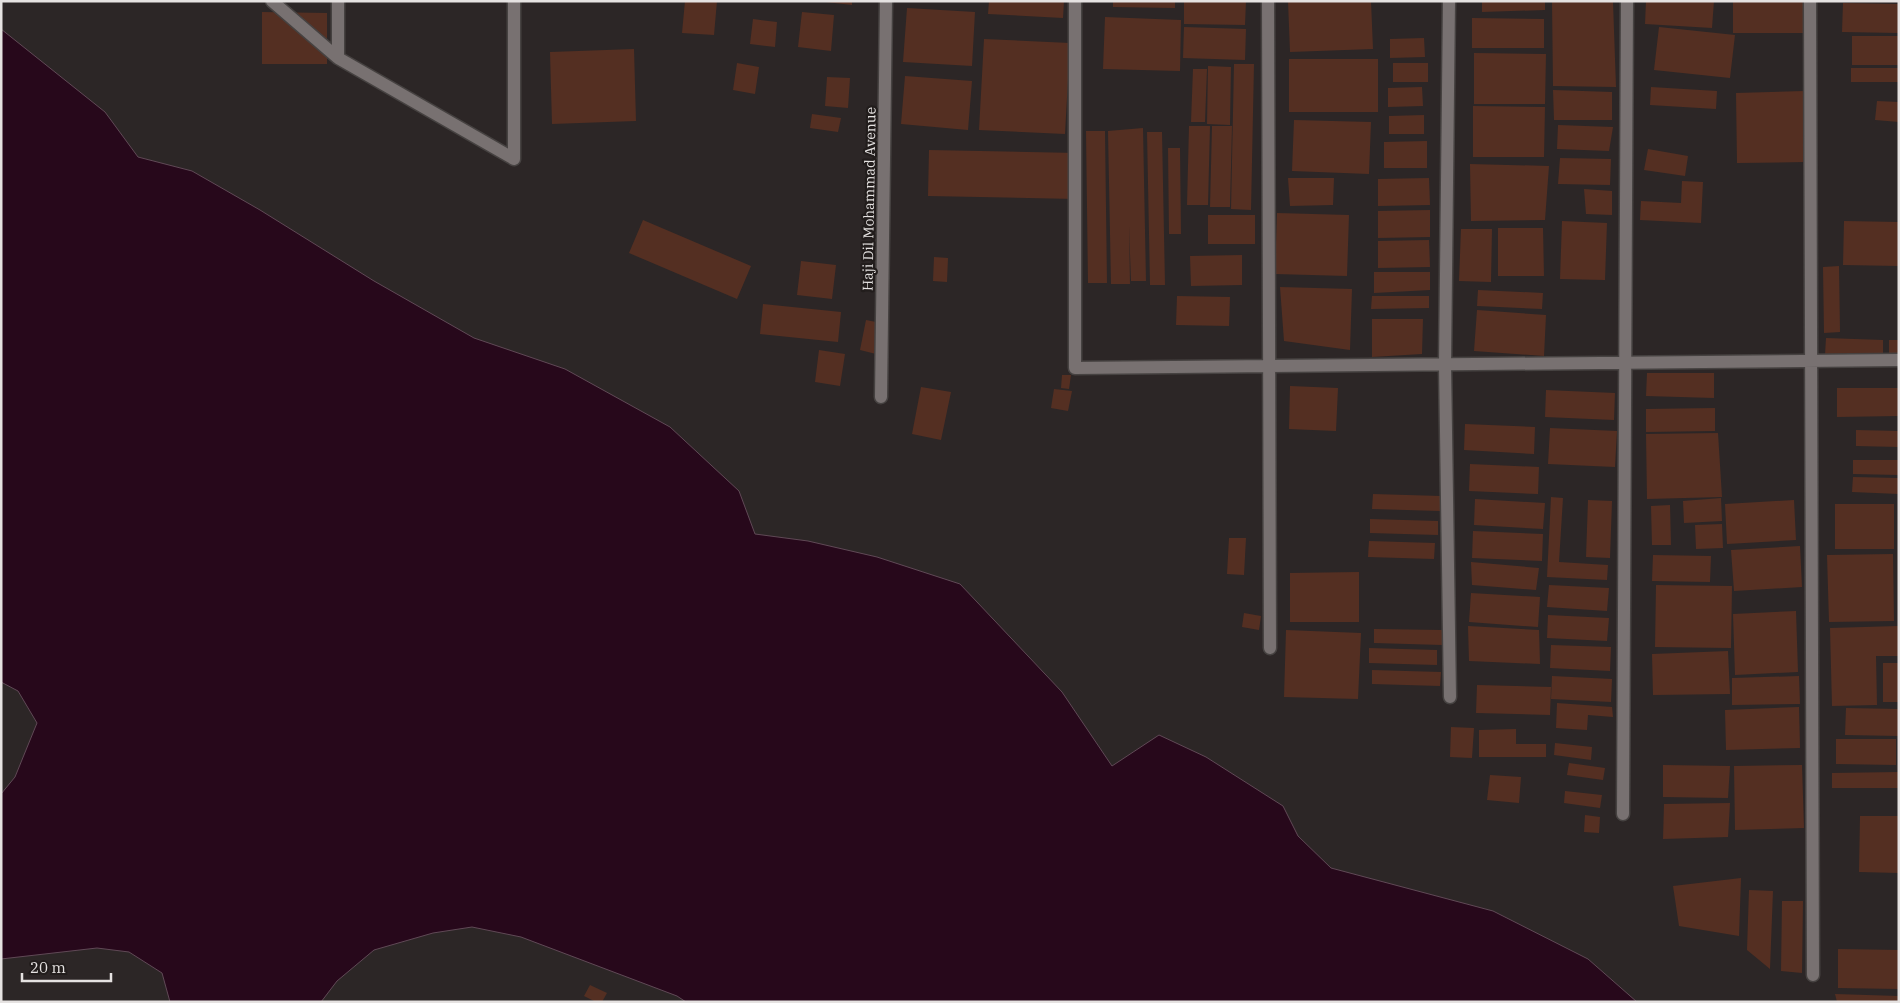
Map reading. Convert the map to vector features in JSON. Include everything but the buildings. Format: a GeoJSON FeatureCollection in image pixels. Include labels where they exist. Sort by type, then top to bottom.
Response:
{"type":"FeatureCollection","features":[{"type":"Feature","properties":{"kind":"street"},"geometry":{"type":"LineString","coordinates":[[272,1],[338,58],[514,159],[514,1]]}},
{"type":"Feature","properties":{"kind":"street"},"geometry":{"type":"LineString","coordinates":[[338,1],[338,58]]}},
{"type":"Feature","properties":{"kind":"street","name":"Haji Dil Mohammad Avenue"},"geometry":{"type":"LineString","coordinates":[[881,397],[886,1]]}},
{"type":"Feature","properties":{"kind":"street"},"geometry":{"type":"LineString","coordinates":[[1076,1],[1075,368],[1899,360]]}},
{"type":"Feature","properties":{"kind":"street"},"geometry":{"type":"LineString","coordinates":[[1268,1],[1270,648]]}},
{"type":"Feature","properties":{"kind":"street"},"geometry":{"type":"LineString","coordinates":[[1449,1],[1445,365],[1450,697]]}},
{"type":"Feature","properties":{"kind":"street"},"geometry":{"type":"LineString","coordinates":[[1623,814],[1626,1]]}},
{"type":"Feature","properties":{"kind":"street"},"geometry":{"type":"LineString","coordinates":[[1810,1],[1813,975]]}},
{"type":"Feature","properties":{"kind":"shaded area"},"geometry":{"type":"Polygon","coordinates":[[[1,29],[105,112],[138,157],[192,171],[260,210],[374,281],[474,338],[565,369],[670,427],[739,491],[755,534],[808,541],[877,557],[960,584],[1062,692],[1112,766],[1159,735],[1206,757],[1283,806],[1298,836],[1331,868],[1493,911],[1588,959],[1637,1002],[686,1002],[677,996],[521,937],[472,927],[433,933],[374,950],[337,981],[321,1002],[170,1002],[162,973],[129,952],[97,948],[1,959],[1,794],[15,777],[37,723],[18,691],[1,682],[1,29]]]}}]}
